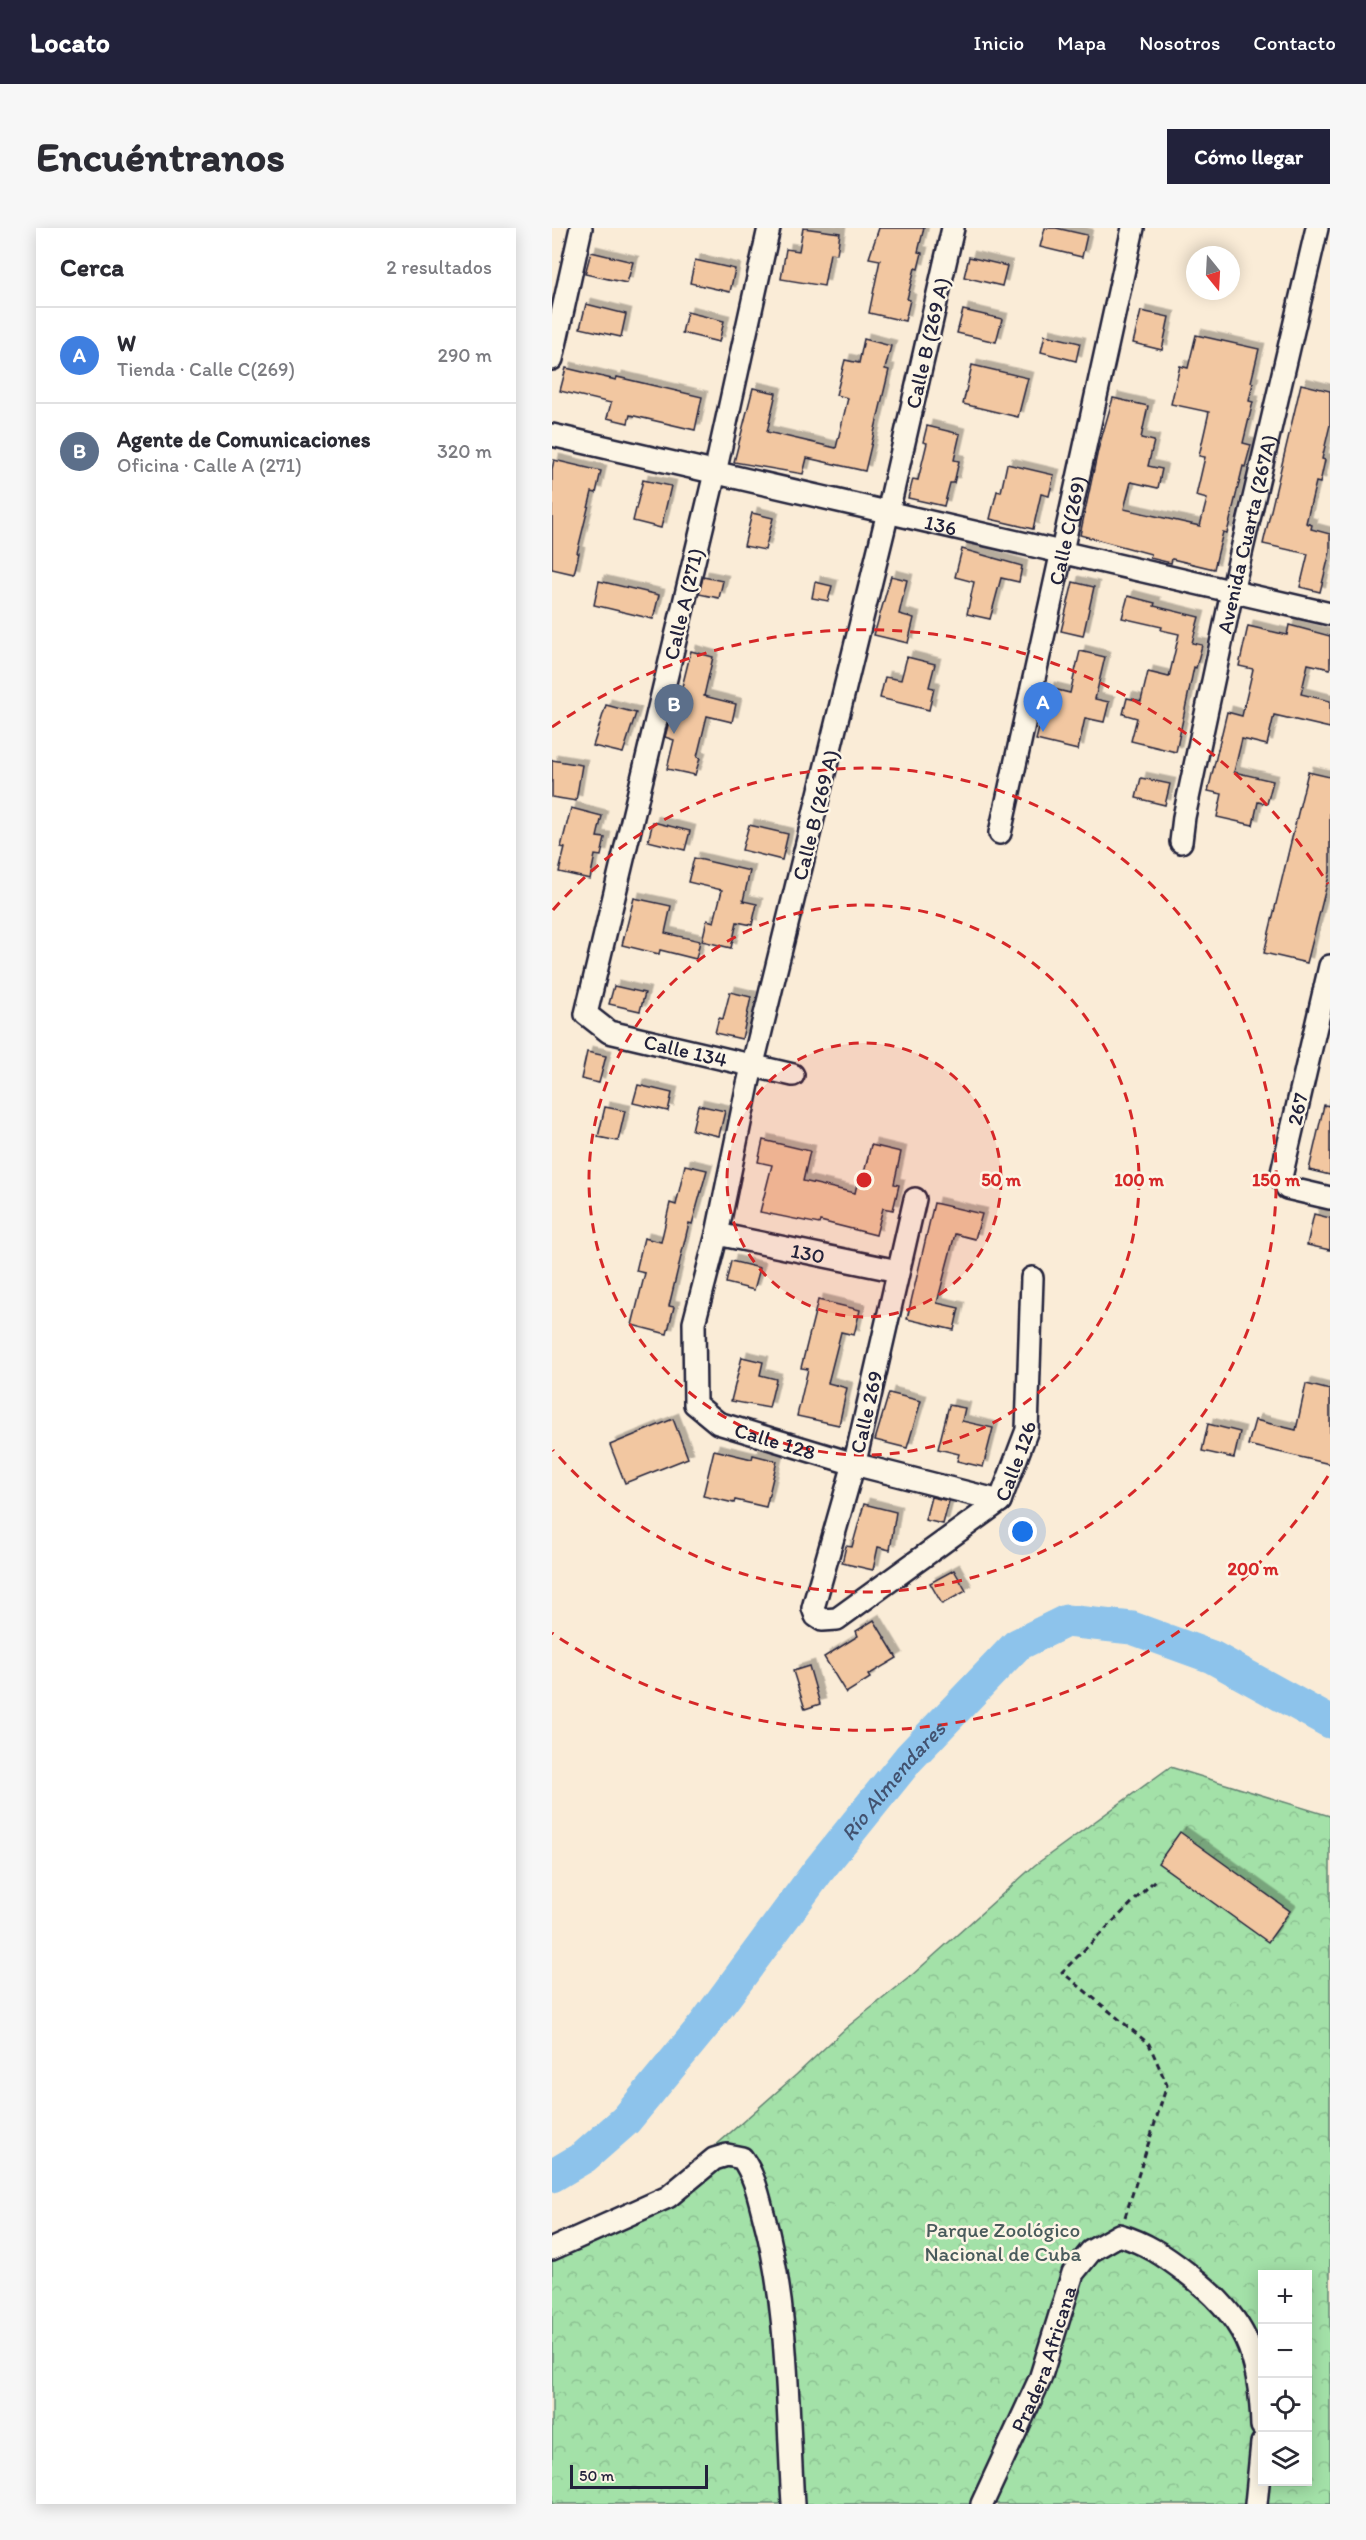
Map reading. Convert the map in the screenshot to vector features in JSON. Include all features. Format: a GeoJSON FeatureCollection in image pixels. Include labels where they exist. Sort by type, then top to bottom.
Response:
{"type":"FeatureCollection","features":[{"type":"Feature","properties":{"kind":"street"},"geometry":{"type":"LineString","coordinates":[[552,359],[581,228]]}},
{"type":"Feature","properties":{"kind":"street","name":"Calle A (271)"},"geometry":{"type":"LineString","coordinates":[[585,1014],[714,473],[769,228]]}},
{"type":"Feature","properties":{"kind":"street","name":"Calle B (269 A)"},"geometry":{"type":"LineString","coordinates":[[695,1404],[694,1323],[717,1234],[748,1084],[888,512],[953,228]]}},
{"type":"Feature","properties":{"kind":"street","name":"Calle C(269)"},"geometry":{"type":"LineString","coordinates":[[1000,833],[1133,228]]}},
{"type":"Feature","properties":{"kind":"street","name":"Avenida Cuarta (267A)"},"geometry":{"type":"LineString","coordinates":[[1181,842],[1184,817],[1232,592],[1317,228]]}},
{"type":"Feature","properties":{"kind":"street","name":"136"},"geometry":{"type":"LineString","coordinates":[[552,435],[1330,614]]}},
{"type":"Feature","properties":{"kind":"street","name":"267"},"geometry":{"type":"LineString","coordinates":[[1330,966],[1281,1177],[1287,1188],[1330,1198]]}},
{"type":"Feature","properties":{"kind":"street","name":"Calle 134"},"geometry":{"type":"LineString","coordinates":[[585,1014],[609,1032],[793,1075]]}},
{"type":"Feature","properties":{"kind":"street","name":"Calle 269"},"geometry":{"type":"LineString","coordinates":[[822,1620],[816,1616],[813,1608],[854,1464],[915,1199]]}},
{"type":"Feature","properties":{"kind":"street","name":"130"},"geometry":{"type":"LineString","coordinates":[[717,1234],[898,1271]]}},
{"type":"Feature","properties":{"kind":"street","name":"Calle 126"},"geometry":{"type":"LineString","coordinates":[[822,1620],[837,1619],[1000,1502],[1027,1430],[1032,1278]]}},
{"type":"Feature","properties":{"kind":"street","name":"Calle 128"},"geometry":{"type":"LineString","coordinates":[[695,1404],[718,1423],[854,1464],[1000,1502]]}},
{"type":"Feature","properties":{"kind":"street"},"geometry":{"type":"LineString","coordinates":[[552,2249],[668,2197],[714,2159],[727,2155],[742,2157],[752,2172],[774,2253],[786,2356],[793,2504]]}},
{"type":"Feature","properties":{"kind":"street"},"geometry":{"type":"LineString","coordinates":[[1119,2235],[1160,2252],[1213,2293],[1247,2338],[1258,2378]]}},
{"type":"Feature","properties":{"kind":"street","name":"Pradera Africana"},"geometry":{"type":"LineString","coordinates":[[982,2504],[1040,2379],[1073,2273],[1091,2251],[1119,2235]]}},
{"type":"Feature","properties":{"kind":"street"},"geometry":{"type":"LineString","coordinates":[[1256,2504],[1258,2486]]}},
{"type":"Feature","properties":{"kind":"path"},"geometry":{"type":"LineString","coordinates":[[1119,2235],[1167,2085],[1149,2044],[1062,1972],[1157,1878]]}},
{"type":"Feature","properties":{"kind":"green space","name":"Parque Zoológico Nacional de Cuba"},"geometry":{"type":"Polygon","coordinates":[[[1170,1767],[1330,1816],[1330,2504],[552,2504],[552,2239],[666,2189],[846,2028],[911,1976],[1035,1865],[1170,1767]]]}},
{"type":"Feature","properties":{"kind":"building"},"geometry":{"type":"Polygon","coordinates":[[[803,228],[840,233],[837,254],[830,253],[824,286],[781,279],[786,249],[799,251],[803,228]]]}},
{"type":"Feature","properties":{"kind":"building"},"geometry":{"type":"Polygon","coordinates":[[[879,228],[924,228],[918,252],[922,253],[918,269],[915,268],[907,299],[910,300],[905,321],[869,313],[880,260],[869,258],[879,228]]]}},
{"type":"Feature","properties":{"kind":"building"},"geometry":{"type":"Polygon","coordinates":[[[1045,228],[1056,228],[1087,235],[1082,257],[1040,247],[1045,228]]]}},
{"type":"Feature","properties":{"kind":"building"},"geometry":{"type":"Polygon","coordinates":[[[591,252],[633,262],[627,283],[585,274],[591,252]]]}},
{"type":"Feature","properties":{"kind":"building"},"geometry":{"type":"Polygon","coordinates":[[[969,257],[1007,266],[1002,286],[964,277],[969,257]]]}},
{"type":"Feature","properties":{"kind":"building"},"geometry":{"type":"Polygon","coordinates":[[[695,260],[735,269],[730,292],[690,283],[695,260]]]}},
{"type":"Feature","properties":{"kind":"building"},"geometry":{"type":"Polygon","coordinates":[[[586,304],[626,314],[621,337],[580,328],[586,304]]]}},
{"type":"Feature","properties":{"kind":"building"},"geometry":{"type":"Polygon","coordinates":[[[963,310],[1002,319],[996,342],[957,333],[963,310]]]}},
{"type":"Feature","properties":{"kind":"building"},"geometry":{"type":"Polygon","coordinates":[[[1141,311],[1169,317],[1162,350],[1133,343],[1141,311]]]}},
{"type":"Feature","properties":{"kind":"building"},"geometry":{"type":"Polygon","coordinates":[[[687,312],[724,321],[719,342],[682,333],[687,312]]]}},
{"type":"Feature","properties":{"kind":"building"},"geometry":{"type":"Polygon","coordinates":[[[1045,335],[1080,343],[1076,361],[1041,352],[1045,335]]]}},
{"type":"Feature","properties":{"kind":"building"},"geometry":{"type":"Polygon","coordinates":[[[1196,335],[1259,349],[1251,382],[1253,383],[1249,401],[1253,402],[1243,443],[1251,445],[1245,467],[1243,466],[1227,533],[1223,532],[1214,569],[1172,559],[1171,563],[1150,558],[1151,554],[1080,535],[1098,450],[1113,398],[1148,406],[1141,438],[1154,441],[1148,466],[1162,469],[1158,488],[1131,482],[1124,509],[1200,526],[1207,499],[1196,496],[1205,457],[1199,456],[1209,412],[1171,404],[1180,366],[1188,368],[1196,335]]]}},
{"type":"Feature","properties":{"kind":"building"},"geometry":{"type":"Polygon","coordinates":[[[864,339],[891,346],[885,369],[889,370],[865,471],[807,458],[803,474],[734,462],[753,388],[776,393],[767,432],[836,448],[848,398],[836,395],[845,360],[859,363],[864,339]]]}},
{"type":"Feature","properties":{"kind":"building"},"geometry":{"type":"Polygon","coordinates":[[[972,365],[1028,378],[1018,417],[963,404],[972,365]]]}},
{"type":"Feature","properties":{"kind":"building"},"geometry":{"type":"Polygon","coordinates":[[[566,368],[616,380],[617,377],[702,397],[695,430],[630,415],[628,423],[607,418],[611,403],[560,391],[566,368]]]}},
{"type":"Feature","properties":{"kind":"building"},"geometry":{"type":"Polygon","coordinates":[[[1301,384],[1330,391],[1330,425],[1322,459],[1325,460],[1320,483],[1316,482],[1306,523],[1312,525],[1311,529],[1330,534],[1330,552],[1320,592],[1300,587],[1308,554],[1263,544],[1301,384]]]}},
{"type":"Feature","properties":{"kind":"building"},"geometry":{"type":"Polygon","coordinates":[[[927,426],[960,434],[954,460],[959,461],[954,483],[950,483],[944,506],[908,498],[913,479],[918,480],[927,443],[923,442],[927,426]]]}},
{"type":"Feature","properties":{"kind":"building"},"geometry":{"type":"Polygon","coordinates":[[[554,460],[601,471],[596,493],[592,492],[574,574],[552,569],[552,469],[554,460]]]}},
{"type":"Feature","properties":{"kind":"building"},"geometry":{"type":"Polygon","coordinates":[[[1007,464],[1054,475],[1049,496],[1041,494],[1033,529],[990,519],[997,491],[1001,492],[1007,464]]]}},
{"type":"Feature","properties":{"kind":"building"},"geometry":{"type":"Polygon","coordinates":[[[643,480],[671,486],[661,528],[633,521],[643,480]]]}},
{"type":"Feature","properties":{"kind":"building"},"geometry":{"type":"Polygon","coordinates":[[[752,513],[773,518],[765,550],[744,546],[752,513]]]}},
{"type":"Feature","properties":{"kind":"building"},"geometry":{"type":"Polygon","coordinates":[[[962,549],[1022,566],[1019,582],[1001,578],[990,619],[967,614],[974,582],[955,577],[962,549]]]}},
{"type":"Feature","properties":{"kind":"building"},"geometry":{"type":"Polygon","coordinates":[[[891,576],[907,580],[899,614],[914,618],[908,643],[874,635],[891,576]]]}},
{"type":"Feature","properties":{"kind":"building"},"geometry":{"type":"Polygon","coordinates":[[[703,577],[723,581],[719,598],[699,594],[703,577]]]}},
{"type":"Feature","properties":{"kind":"building"},"geometry":{"type":"Polygon","coordinates":[[[599,581],[659,595],[653,619],[594,605],[599,581]]]}},
{"type":"Feature","properties":{"kind":"building"},"geometry":{"type":"Polygon","coordinates":[[[815,582],[832,586],[828,601],[812,598],[815,582]]]}},
{"type":"Feature","properties":{"kind":"building"},"geometry":{"type":"Polygon","coordinates":[[[1073,582],[1094,587],[1083,636],[1061,631],[1073,582]]]}},
{"type":"Feature","properties":{"kind":"building"},"geometry":{"type":"Polygon","coordinates":[[[1128,596],[1155,603],[1154,606],[1199,617],[1192,643],[1202,645],[1196,668],[1194,667],[1176,752],[1131,741],[1137,718],[1123,714],[1127,698],[1141,701],[1148,672],[1169,677],[1179,634],[1161,630],[1162,627],[1122,618],[1128,596]]]}},
{"type":"Feature","properties":{"kind":"building"},"geometry":{"type":"Polygon","coordinates":[[[1289,625],[1330,636],[1330,669],[1308,664],[1301,694],[1330,701],[1330,728],[1274,715],[1267,745],[1242,739],[1234,772],[1273,781],[1267,804],[1258,802],[1253,825],[1217,817],[1222,794],[1208,791],[1227,712],[1242,716],[1253,669],[1239,666],[1248,626],[1287,635],[1289,625]]]}},
{"type":"Feature","properties":{"kind":"building"},"geometry":{"type":"Polygon","coordinates":[[[691,651],[713,657],[704,696],[736,704],[732,722],[707,716],[695,775],[667,769],[674,740],[665,737],[677,690],[681,691],[691,651]]]}},
{"type":"Feature","properties":{"kind":"building"},"geometry":{"type":"Polygon","coordinates":[[[1080,651],[1105,657],[1095,699],[1109,702],[1104,722],[1085,718],[1078,750],[1036,740],[1049,688],[1070,693],[1080,651]]]}},
{"type":"Feature","properties":{"kind":"building"},"geometry":{"type":"Polygon","coordinates":[[[907,657],[935,664],[929,687],[934,688],[929,710],[880,698],[885,677],[901,680],[907,657]]]}},
{"type":"Feature","properties":{"kind":"building"},"geometry":{"type":"Polygon","coordinates":[[[606,705],[636,713],[623,753],[593,746],[606,705]]]}},
{"type":"Feature","properties":{"kind":"building"},"geometry":{"type":"Polygon","coordinates":[[[552,760],[582,765],[576,801],[552,797],[552,760]]]}},
{"type":"Feature","properties":{"kind":"building"},"geometry":{"type":"Polygon","coordinates":[[[1308,772],[1330,777],[1330,872],[1307,963],[1264,953],[1308,772]]]}},
{"type":"Feature","properties":{"kind":"building"},"geometry":{"type":"Polygon","coordinates":[[[1141,778],[1170,784],[1165,805],[1136,798],[1141,778]]]}},
{"type":"Feature","properties":{"kind":"building"},"geometry":{"type":"Polygon","coordinates":[[[571,808],[602,816],[597,837],[605,838],[601,856],[595,855],[590,879],[559,872],[565,848],[561,847],[571,808]]]}},
{"type":"Feature","properties":{"kind":"building"},"geometry":{"type":"Polygon","coordinates":[[[653,822],[690,831],[685,850],[648,841],[653,822]]]}},
{"type":"Feature","properties":{"kind":"building"},"geometry":{"type":"Polygon","coordinates":[[[749,825],[788,834],[782,860],[742,850],[749,825]]]}},
{"type":"Feature","properties":{"kind":"building"},"geometry":{"type":"Polygon","coordinates":[[[694,858],[750,871],[743,901],[757,904],[752,925],[737,922],[731,948],[702,941],[707,920],[714,922],[722,890],[688,882],[694,858]]]}},
{"type":"Feature","properties":{"kind":"building"},"geometry":{"type":"Polygon","coordinates":[[[634,898],[671,906],[665,933],[700,941],[696,959],[660,950],[659,954],[622,945],[634,898]]]}},
{"type":"Feature","properties":{"kind":"building"},"geometry":{"type":"Polygon","coordinates":[[[614,986],[645,993],[640,1011],[609,1004],[614,986]]]}},
{"type":"Feature","properties":{"kind":"building"},"geometry":{"type":"Polygon","coordinates":[[[730,992],[751,997],[742,1039],[715,1033],[719,1018],[723,1019],[730,992]]]}},
{"type":"Feature","properties":{"kind":"building"},"geometry":{"type":"Polygon","coordinates":[[[587,1052],[606,1056],[599,1083],[581,1079],[587,1052]]]}},
{"type":"Feature","properties":{"kind":"building"},"geometry":{"type":"Polygon","coordinates":[[[638,1085],[672,1093],[668,1111],[633,1103],[638,1085]]]}},
{"type":"Feature","properties":{"kind":"building"},"geometry":{"type":"Polygon","coordinates":[[[698,1105],[725,1111],[719,1136],[692,1130],[698,1105]]]}},
{"type":"Feature","properties":{"kind":"building"},"geometry":{"type":"Polygon","coordinates":[[[1324,1105],[1330,1106],[1330,1175],[1309,1170],[1324,1105]]]}},
{"type":"Feature","properties":{"kind":"building"},"geometry":{"type":"Polygon","coordinates":[[[605,1107],[625,1111],[618,1141],[598,1137],[605,1107]]]}},
{"type":"Feature","properties":{"kind":"building"},"geometry":{"type":"Polygon","coordinates":[[[763,1140],[810,1151],[803,1181],[855,1193],[859,1176],[863,1177],[871,1145],[901,1152],[894,1184],[899,1185],[893,1210],[883,1208],[876,1235],[820,1221],[819,1224],[760,1212],[772,1165],[758,1162],[763,1140]]]}},
{"type":"Feature","properties":{"kind":"building"},"geometry":{"type":"Polygon","coordinates":[[[685,1165],[707,1170],[692,1224],[689,1223],[669,1306],[674,1307],[667,1334],[632,1325],[645,1273],[636,1271],[644,1238],[661,1242],[670,1203],[676,1205],[685,1165]]]}},
{"type":"Feature","properties":{"kind":"building"},"geometry":{"type":"Polygon","coordinates":[[[934,1203],[982,1214],[975,1239],[955,1234],[937,1303],[959,1308],[954,1330],[907,1319],[934,1203]]]}},
{"type":"Feature","properties":{"kind":"building"},"geometry":{"type":"Polygon","coordinates":[[[1314,1214],[1330,1218],[1330,1250],[1307,1245],[1314,1214]]]}},
{"type":"Feature","properties":{"kind":"building"},"geometry":{"type":"Polygon","coordinates":[[[731,1261],[760,1268],[754,1290],[726,1283],[731,1261]]]}},
{"type":"Feature","properties":{"kind":"building"},"geometry":{"type":"Polygon","coordinates":[[[818,1300],[860,1310],[854,1335],[841,1332],[828,1383],[847,1388],[839,1425],[797,1416],[808,1369],[801,1368],[818,1300]]]}},
{"type":"Feature","properties":{"kind":"building"},"geometry":{"type":"Polygon","coordinates":[[[742,1357],[763,1362],[760,1375],[776,1379],[769,1408],[731,1401],[742,1357]]]}},
{"type":"Feature","properties":{"kind":"building"},"geometry":{"type":"Polygon","coordinates":[[[1306,1384],[1330,1390],[1330,1464],[1248,1445],[1255,1420],[1296,1430],[1306,1384]]]}},
{"type":"Feature","properties":{"kind":"building"},"geometry":{"type":"Polygon","coordinates":[[[889,1393],[921,1401],[907,1448],[875,1440],[889,1393]]]}},
{"type":"Feature","properties":{"kind":"building"},"geometry":{"type":"Polygon","coordinates":[[[949,1405],[965,1408],[962,1421],[993,1428],[983,1467],[957,1461],[959,1454],[938,1449],[949,1405]]]}},
{"type":"Feature","properties":{"kind":"building"},"geometry":{"type":"Polygon","coordinates":[[[673,1419],[688,1458],[625,1483],[610,1445],[673,1419]]]}},
{"type":"Feature","properties":{"kind":"building"},"geometry":{"type":"Polygon","coordinates":[[[1208,1424],[1240,1432],[1234,1458],[1202,1451],[1208,1424]]]}},
{"type":"Feature","properties":{"kind":"building"},"geometry":{"type":"Polygon","coordinates":[[[714,1450],[752,1459],[753,1455],[777,1461],[766,1507],[703,1496],[714,1450]]]}},
{"type":"Feature","properties":{"kind":"building"},"geometry":{"type":"Polygon","coordinates":[[[931,1497],[949,1501],[943,1524],[925,1520],[931,1497]]]}},
{"type":"Feature","properties":{"kind":"building"},"geometry":{"type":"Polygon","coordinates":[[[864,1504],[896,1512],[890,1550],[878,1547],[873,1570],[842,1563],[846,1546],[852,1547],[864,1504]]]}},
{"type":"Feature","properties":{"kind":"building"},"geometry":{"type":"Polygon","coordinates":[[[954,1570],[966,1591],[942,1604],[930,1583],[954,1570]]]}},
{"type":"Feature","properties":{"kind":"building"},"geometry":{"type":"Polygon","coordinates":[[[874,1620],[897,1658],[868,1675],[870,1678],[846,1693],[824,1657],[858,1636],[856,1631],[874,1620]]]}},
{"type":"Feature","properties":{"kind":"building"},"geometry":{"type":"Polygon","coordinates":[[[809,1666],[820,1704],[805,1709],[793,1671],[809,1666]]]}},
{"type":"Feature","properties":{"kind":"building"},"geometry":{"type":"Polygon","coordinates":[[[1180,1832],[1290,1911],[1268,1942],[1158,1863],[1180,1832]]]}},
{"type":"Feature","properties":{"kind":"waterway","name":"Río Almendares"},"geometry":{"type":"LineString","coordinates":[[552,2176],[584,2157],[626,2120],[705,2024],[818,1871],[909,1758],[1017,1645],[1066,1621],[1132,1628],[1212,1657],[1330,1722]]}},
{"type":"Feature","properties":{"kind":"place","name":"W"},"geometry":{"type":"Point","coordinates":[1043,732]}},
{"type":"Feature","properties":{"kind":"place","name":"Agente de Comunicaciones"},"geometry":{"type":"Point","coordinates":[674,734]}}]}
